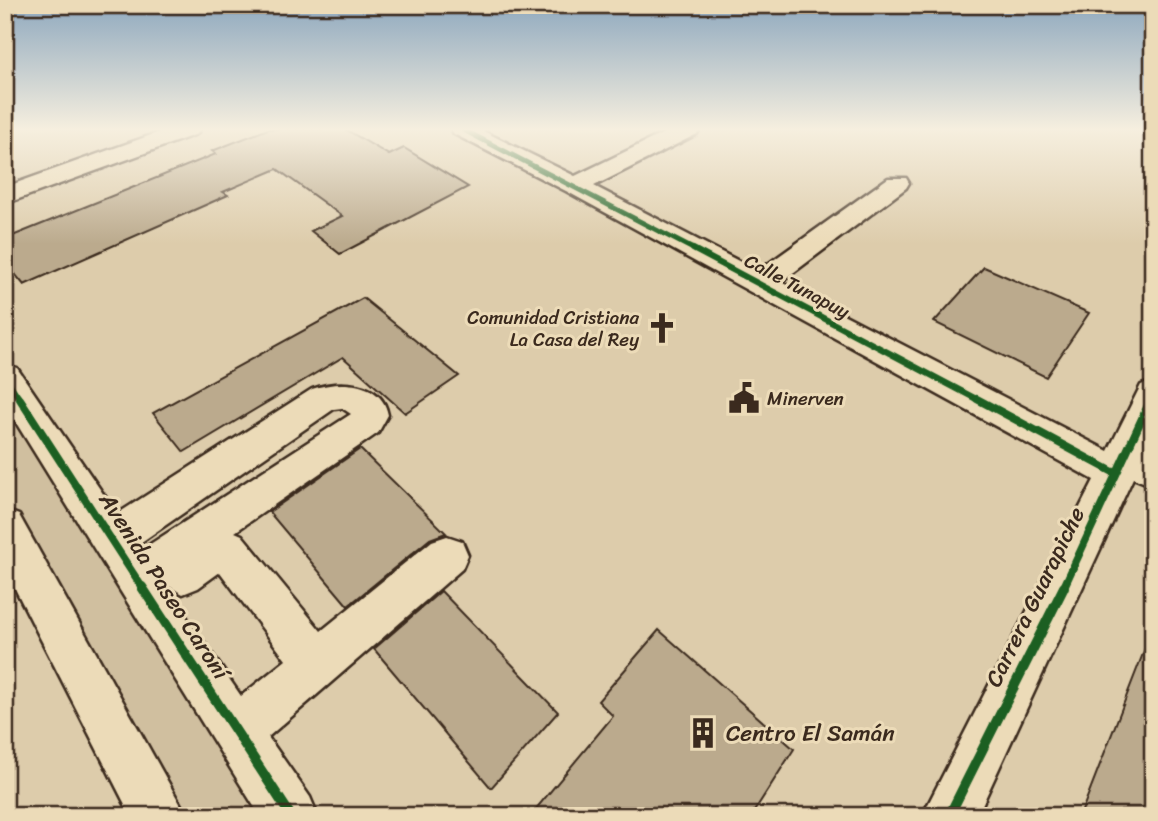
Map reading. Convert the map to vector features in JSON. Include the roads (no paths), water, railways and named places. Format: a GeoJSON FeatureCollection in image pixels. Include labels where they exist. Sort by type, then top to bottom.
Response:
{"type":"FeatureCollection","features":[{"type":"Feature","properties":{"kind":"street"},"geometry":{"type":"LineString","coordinates":[[5,196],[84,167]]}},
{"type":"Feature","properties":{"kind":"street","name":"Calle Tunapuy"},"geometry":{"type":"LineString","coordinates":[[542,167],[759,284],[1131,466]]}},
{"type":"Feature","properties":{"kind":"street"},"geometry":{"type":"LineString","coordinates":[[575,186],[613,167]]}},
{"type":"Feature","properties":{"kind":"street"},"geometry":{"type":"LineString","coordinates":[[759,284],[897,183]]}},
{"type":"Feature","properties":{"kind":"street","name":"Avenida Paseo Caroní"},"geometry":{"type":"LineString","coordinates":[[5,377],[291,816]]}},
{"type":"Feature","properties":{"kind":"street"},"geometry":{"type":"LineString","coordinates":[[111,540],[324,398],[337,393],[349,395],[369,408],[370,415],[365,423],[212,526],[142,588]]}},
{"type":"Feature","properties":{"kind":"street","name":"Carrera Guarapiche"},"geometry":{"type":"LineString","coordinates":[[949,816],[1068,578],[1131,466],[1153,394]]}},
{"type":"Feature","properties":{"kind":"street"},"geometry":{"type":"LineString","coordinates":[[187,489],[212,526]]}},
{"type":"Feature","properties":{"kind":"street"},"geometry":{"type":"LineString","coordinates":[[5,528],[160,816]]}},
{"type":"Feature","properties":{"kind":"street"},"geometry":{"type":"LineString","coordinates":[[142,588],[219,548],[227,548],[318,664]]}},
{"type":"Feature","properties":{"kind":"street"},"geometry":{"type":"LineString","coordinates":[[236,732],[447,555]]}},
{"type":"Feature","properties":{"kind":"place","name":"Comunidad Cristiana La Casa del Rey"},"geometry":{"type":"Point","coordinates":[662,328]}},
{"type":"Feature","properties":{"kind":"place","name":"Minerven"},"geometry":{"type":"Point","coordinates":[744,398]}},
{"type":"Feature","properties":{"kind":"place","name":"Centro El Samán"},"geometry":{"type":"Point","coordinates":[703,733]}}]}
